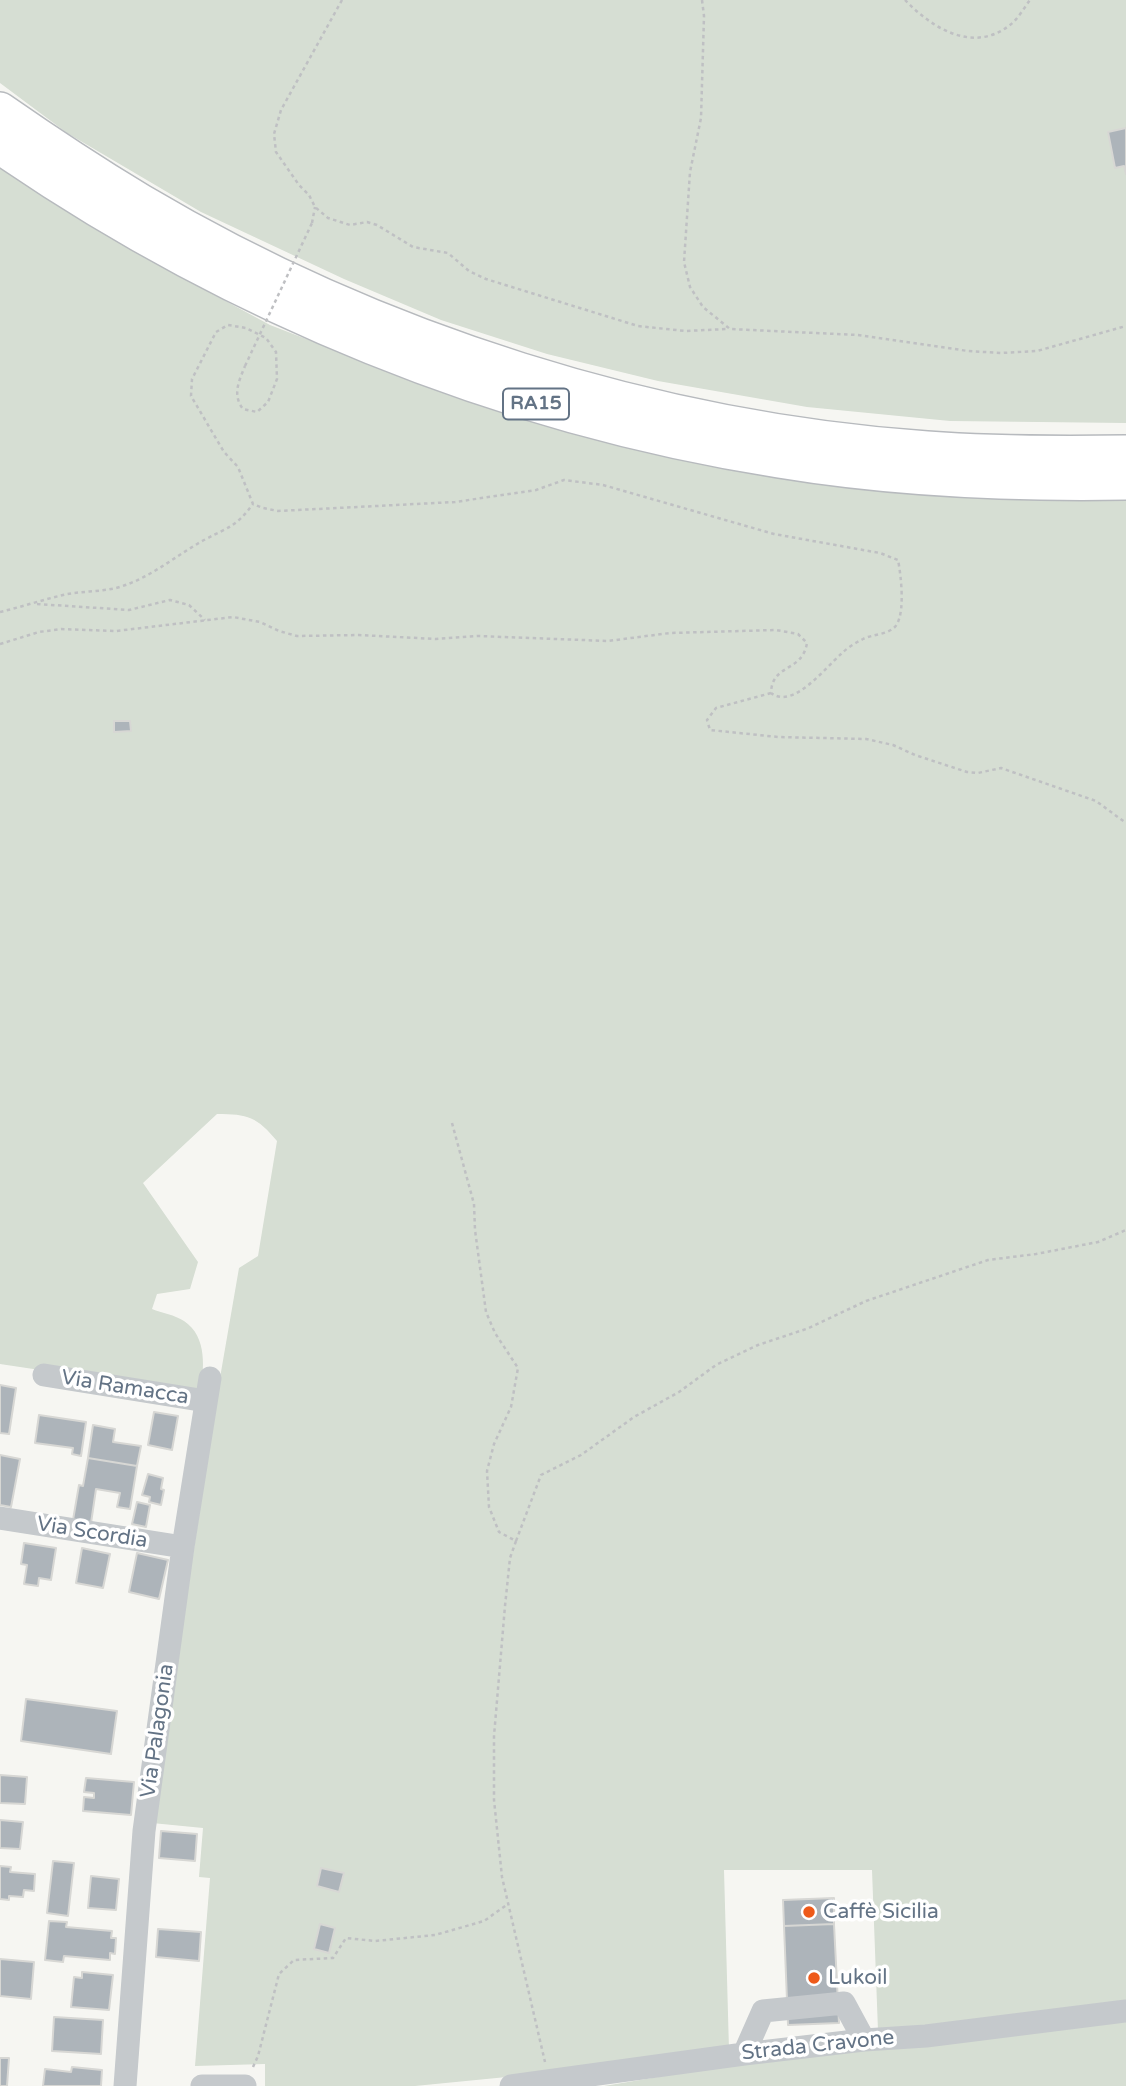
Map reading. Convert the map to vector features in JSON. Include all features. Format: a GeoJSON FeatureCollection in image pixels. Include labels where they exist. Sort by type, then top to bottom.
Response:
{"type":"FeatureCollection","features":[{"type":"Feature","properties":{"kind":"highway","name":"RA15"},"geometry":{"type":"LineString","coordinates":[[0,110],[141,202],[235,253],[398,327],[540,375],[613,397],[827,438],[977,452],[1126,453]]}},
{"type":"Feature","properties":{"kind":"highway","name":"RA15"},"geometry":{"type":"LineString","coordinates":[[0,146],[106,215],[226,281],[329,330],[385,353],[532,403],[675,441],[811,465],[883,474],[1001,482],[1126,482]]}},
{"type":"Feature","properties":{"kind":"street","name":"Via Ramacca"},"geometry":{"type":"LineString","coordinates":[[44,1375],[206,1401]]}},
{"type":"Feature","properties":{"kind":"street","name":"Via Palagonia"},"geometry":{"type":"LineString","coordinates":[[125,2086],[144,1831],[183,1547],[210,1377]]}},
{"type":"Feature","properties":{"kind":"street","name":"Via Scordia"},"geometry":{"type":"LineString","coordinates":[[0,1518],[183,1547]]}},
{"type":"Feature","properties":{"kind":"street"},"geometry":{"type":"LineString","coordinates":[[744,2054],[763,2011],[844,2003],[864,2040]]}},
{"type":"Feature","properties":{"kind":"street","name":"Strada Cravone"},"geometry":{"type":"LineString","coordinates":[[511,2086],[744,2054],[864,2040],[926,2036],[1126,2011]]}},
{"type":"Feature","properties":{"kind":"street"},"geometry":{"type":"LineString","coordinates":[[202,2086],[245,2085]]}},
{"type":"Feature","properties":{"kind":"path"},"geometry":{"type":"LineString","coordinates":[[342,0],[281,110],[274,134],[276,152],[315,207],[328,218],[350,225],[367,222],[377,225],[413,247],[448,253],[469,271],[486,279],[638,326],[685,331],[730,329],[858,335],[968,351],[1001,353],[1037,351],[1126,326]]}},
{"type":"Feature","properties":{"kind":"path"},"geometry":{"type":"LineString","coordinates":[[702,0],[704,16],[701,118],[690,172],[684,262],[690,287],[703,307],[730,329]]}},
{"type":"Feature","properties":{"kind":"path"},"geometry":{"type":"LineString","coordinates":[[905,0],[936,28],[968,37],[991,36],[1010,25],[1030,0]]}},
{"type":"Feature","properties":{"kind":"path"},"geometry":{"type":"LineString","coordinates":[[315,207],[312,223],[245,366],[237,384],[238,403],[243,409],[257,412],[268,402],[278,379],[276,352],[266,338],[246,328],[228,325],[216,332],[192,379],[191,396],[224,452],[238,467],[253,504],[278,511],[455,502],[536,490],[564,480],[603,485],[774,534],[880,553],[898,560],[901,606],[897,624],[890,630],[865,638],[844,651],[799,694],[785,697],[771,693],[716,708],[706,720],[710,730],[778,737],[866,739],[893,745],[967,772],[978,773],[1001,768],[1096,801],[1126,823]]}},
{"type":"Feature","properties":{"kind":"path"},"geometry":{"type":"LineString","coordinates":[[0,612],[63,595],[116,588],[134,581],[226,531],[253,504]]}},
{"type":"Feature","properties":{"kind":"path"},"geometry":{"type":"LineString","coordinates":[[34,604],[129,610],[170,600],[189,605],[206,620]]}},
{"type":"Feature","properties":{"kind":"path"},"geometry":{"type":"LineString","coordinates":[[0,644],[38,632],[61,629],[116,631],[233,617],[260,622],[297,636],[359,635],[436,639],[478,636],[608,641],[670,633],[776,630],[798,634],[807,643],[805,654],[800,662],[778,673],[771,682],[771,693]]}},
{"type":"Feature","properties":{"kind":"path"},"geometry":{"type":"LineString","coordinates":[[452,1123],[474,1204],[486,1312],[495,1333],[518,1368],[511,1407],[494,1444],[488,1471],[489,1507],[499,1532],[516,1541]]}},
{"type":"Feature","properties":{"kind":"path"},"geometry":{"type":"LineString","coordinates":[[550,2082],[502,1877],[494,1800],[494,1736],[510,1558],[541,1475],[581,1455],[634,1417],[679,1392],[716,1365],[758,1345],[809,1328],[866,1301],[976,1264],[1098,1242],[1126,1230]]}},
{"type":"Feature","properties":{"kind":"path"},"geometry":{"type":"LineString","coordinates":[[245,2085],[258,2056],[279,1974],[294,1961],[333,1958],[346,1938],[375,1941],[435,1934],[484,1921],[508,1904]]}},
{"type":"Feature","properties":{"kind":"shaded area"},"geometry":{"type":"Polygon","coordinates":[[[0,0],[1126,0],[1126,423],[950,421],[807,407],[658,381],[547,354],[441,320],[344,279],[201,212],[67,133],[0,83],[0,0]]]}},
{"type":"Feature","properties":{"kind":"shaded area"},"geometry":{"type":"Polygon","coordinates":[[[0,166],[93,226],[270,325],[420,383],[519,417],[635,449],[786,477],[896,491],[1009,499],[1126,499],[1126,2000],[878,2031],[872,1870],[724,1870],[729,2050],[415,2086],[265,2086],[265,2064],[195,2066],[210,1878],[199,1877],[203,1828],[152,1823],[239,1268],[258,1256],[277,1141],[264,1127],[251,1119],[217,1114],[143,1183],[198,1262],[190,1289],[157,1294],[152,1309],[184,1321],[197,1336],[203,1365],[200,1394],[0,1364],[0,166]]]}},
{"type":"Feature","properties":{"kind":"shaded area"},"geometry":{"type":"Polygon","coordinates":[[[1126,2022],[1126,2086],[604,2086],[778,2057],[1126,2022]]]}},
{"type":"Feature","properties":{"kind":"building"},"geometry":{"type":"Polygon","coordinates":[[[1126,128],[1126,174],[1124,166],[1115,168],[1108,132],[1126,128]]]}},
{"type":"Feature","properties":{"kind":"building"},"geometry":{"type":"Polygon","coordinates":[[[114,721],[130,721],[131,731],[114,732],[114,721]]]}},
{"type":"Feature","properties":{"kind":"building"},"geometry":{"type":"Polygon","coordinates":[[[0,1385],[16,1388],[9,1434],[0,1433],[0,1385]]]}},
{"type":"Feature","properties":{"kind":"building"},"geometry":{"type":"Polygon","coordinates":[[[154,1412],[178,1416],[172,1450],[148,1445],[154,1412]]]}},
{"type":"Feature","properties":{"kind":"building"},"geometry":{"type":"Polygon","coordinates":[[[39,1415],[86,1422],[81,1456],[72,1454],[73,1448],[35,1443],[39,1415]]]}},
{"type":"Feature","properties":{"kind":"building"},"geometry":{"type":"Polygon","coordinates":[[[93,1425],[115,1429],[113,1442],[141,1446],[137,1466],[88,1458],[93,1425]]]}},
{"type":"Feature","properties":{"kind":"building"},"geometry":{"type":"Polygon","coordinates":[[[0,1455],[20,1459],[11,1507],[0,1505],[0,1455]]]}},
{"type":"Feature","properties":{"kind":"building"},"geometry":{"type":"Polygon","coordinates":[[[88,1458],[137,1466],[130,1509],[117,1507],[120,1493],[96,1489],[91,1523],[73,1520],[79,1485],[83,1486],[88,1458]]]}},
{"type":"Feature","properties":{"kind":"building"},"geometry":{"type":"Polygon","coordinates":[[[148,1474],[163,1478],[161,1505],[149,1502],[150,1497],[142,1495],[148,1474]]]}},
{"type":"Feature","properties":{"kind":"building"},"geometry":{"type":"Polygon","coordinates":[[[137,1502],[150,1505],[146,1527],[132,1524],[137,1502]]]}},
{"type":"Feature","properties":{"kind":"building"},"geometry":{"type":"Polygon","coordinates":[[[24,1543],[56,1548],[51,1580],[39,1578],[38,1586],[24,1584],[27,1565],[21,1564],[24,1543]]]}},
{"type":"Feature","properties":{"kind":"building"},"geometry":{"type":"Polygon","coordinates":[[[82,1548],[110,1554],[103,1588],[76,1583],[82,1548]]]}},
{"type":"Feature","properties":{"kind":"building"},"geometry":{"type":"Polygon","coordinates":[[[137,1553],[168,1560],[159,1599],[129,1592],[137,1553]]]}},
{"type":"Feature","properties":{"kind":"building"},"geometry":{"type":"Polygon","coordinates":[[[26,1699],[117,1711],[111,1754],[21,1741],[26,1699]]]}},
{"type":"Feature","properties":{"kind":"building"},"geometry":{"type":"Polygon","coordinates":[[[0,1775],[27,1777],[25,1804],[0,1803],[0,1775]]]}},
{"type":"Feature","properties":{"kind":"building"},"geometry":{"type":"Polygon","coordinates":[[[86,1778],[134,1782],[131,1815],[83,1811],[84,1797],[94,1798],[94,1793],[84,1792],[86,1778]]]}},
{"type":"Feature","properties":{"kind":"building"},"geometry":{"type":"Polygon","coordinates":[[[0,1820],[23,1822],[20,1849],[0,1848],[0,1820]]]}},
{"type":"Feature","properties":{"kind":"building"},"geometry":{"type":"Polygon","coordinates":[[[161,1831],[197,1834],[195,1861],[159,1858],[161,1831]]]}},
{"type":"Feature","properties":{"kind":"building"},"geometry":{"type":"Polygon","coordinates":[[[53,1861],[74,1863],[68,1916],[47,1913],[53,1861]]]}},
{"type":"Feature","properties":{"kind":"building"},"geometry":{"type":"Polygon","coordinates":[[[0,1866],[11,1867],[10,1872],[35,1874],[34,1891],[24,1890],[23,1897],[9,1896],[9,1900],[0,1899],[0,1866]]]}},
{"type":"Feature","properties":{"kind":"building"},"geometry":{"type":"Polygon","coordinates":[[[321,1868],[344,1873],[339,1892],[317,1886],[321,1868]]]}},
{"type":"Feature","properties":{"kind":"building"},"geometry":{"type":"Polygon","coordinates":[[[91,1876],[119,1879],[116,1910],[88,1908],[91,1876]]]}},
{"type":"Feature","properties":{"kind":"building","name":"Caffè Sicilia"},"geometry":{"type":"Polygon","coordinates":[[[834,1898],[834,1924],[784,1926],[783,1900],[834,1898]]]}},
{"type":"Feature","properties":{"kind":"building"},"geometry":{"type":"Polygon","coordinates":[[[49,1921],[67,1922],[66,1927],[112,1931],[111,1938],[116,1938],[115,1954],[110,1953],[110,1960],[64,1956],[63,1962],[45,1960],[49,1921]]]}},
{"type":"Feature","properties":{"kind":"building"},"geometry":{"type":"Polygon","coordinates":[[[320,1924],[335,1928],[329,1953],[314,1949],[320,1924]]]}},
{"type":"Feature","properties":{"kind":"building"},"geometry":{"type":"Polygon","coordinates":[[[834,1924],[839,2023],[788,2025],[784,1926],[834,1924]]]}},
{"type":"Feature","properties":{"kind":"building"},"geometry":{"type":"Polygon","coordinates":[[[158,1929],[201,1932],[199,1961],[156,1957],[158,1929]]]}},
{"type":"Feature","properties":{"kind":"building"},"geometry":{"type":"Polygon","coordinates":[[[0,1959],[34,1962],[31,1999],[0,1996],[0,1959]]]}},
{"type":"Feature","properties":{"kind":"building"},"geometry":{"type":"Polygon","coordinates":[[[82,1972],[113,1975],[109,2010],[71,2007],[74,1977],[82,1978],[82,1972]]]}},
{"type":"Feature","properties":{"kind":"building"},"geometry":{"type":"Polygon","coordinates":[[[54,2017],[103,2020],[101,2054],[52,2051],[54,2017]]]}},
{"type":"Feature","properties":{"kind":"building"},"geometry":{"type":"Polygon","coordinates":[[[0,2058],[9,2058],[7,2086],[0,2086],[0,2058]]]}},
{"type":"Feature","properties":{"kind":"building"},"geometry":{"type":"Polygon","coordinates":[[[72,2067],[102,2070],[101,2086],[43,2086],[45,2069],[71,2072],[72,2067]]]}},
{"type":"Feature","properties":{"kind":"place","name":"Caffè Sicilia"},"geometry":{"type":"Point","coordinates":[809,1912]}},
{"type":"Feature","properties":{"kind":"place","name":"Lukoil"},"geometry":{"type":"Point","coordinates":[814,1978]}}]}
